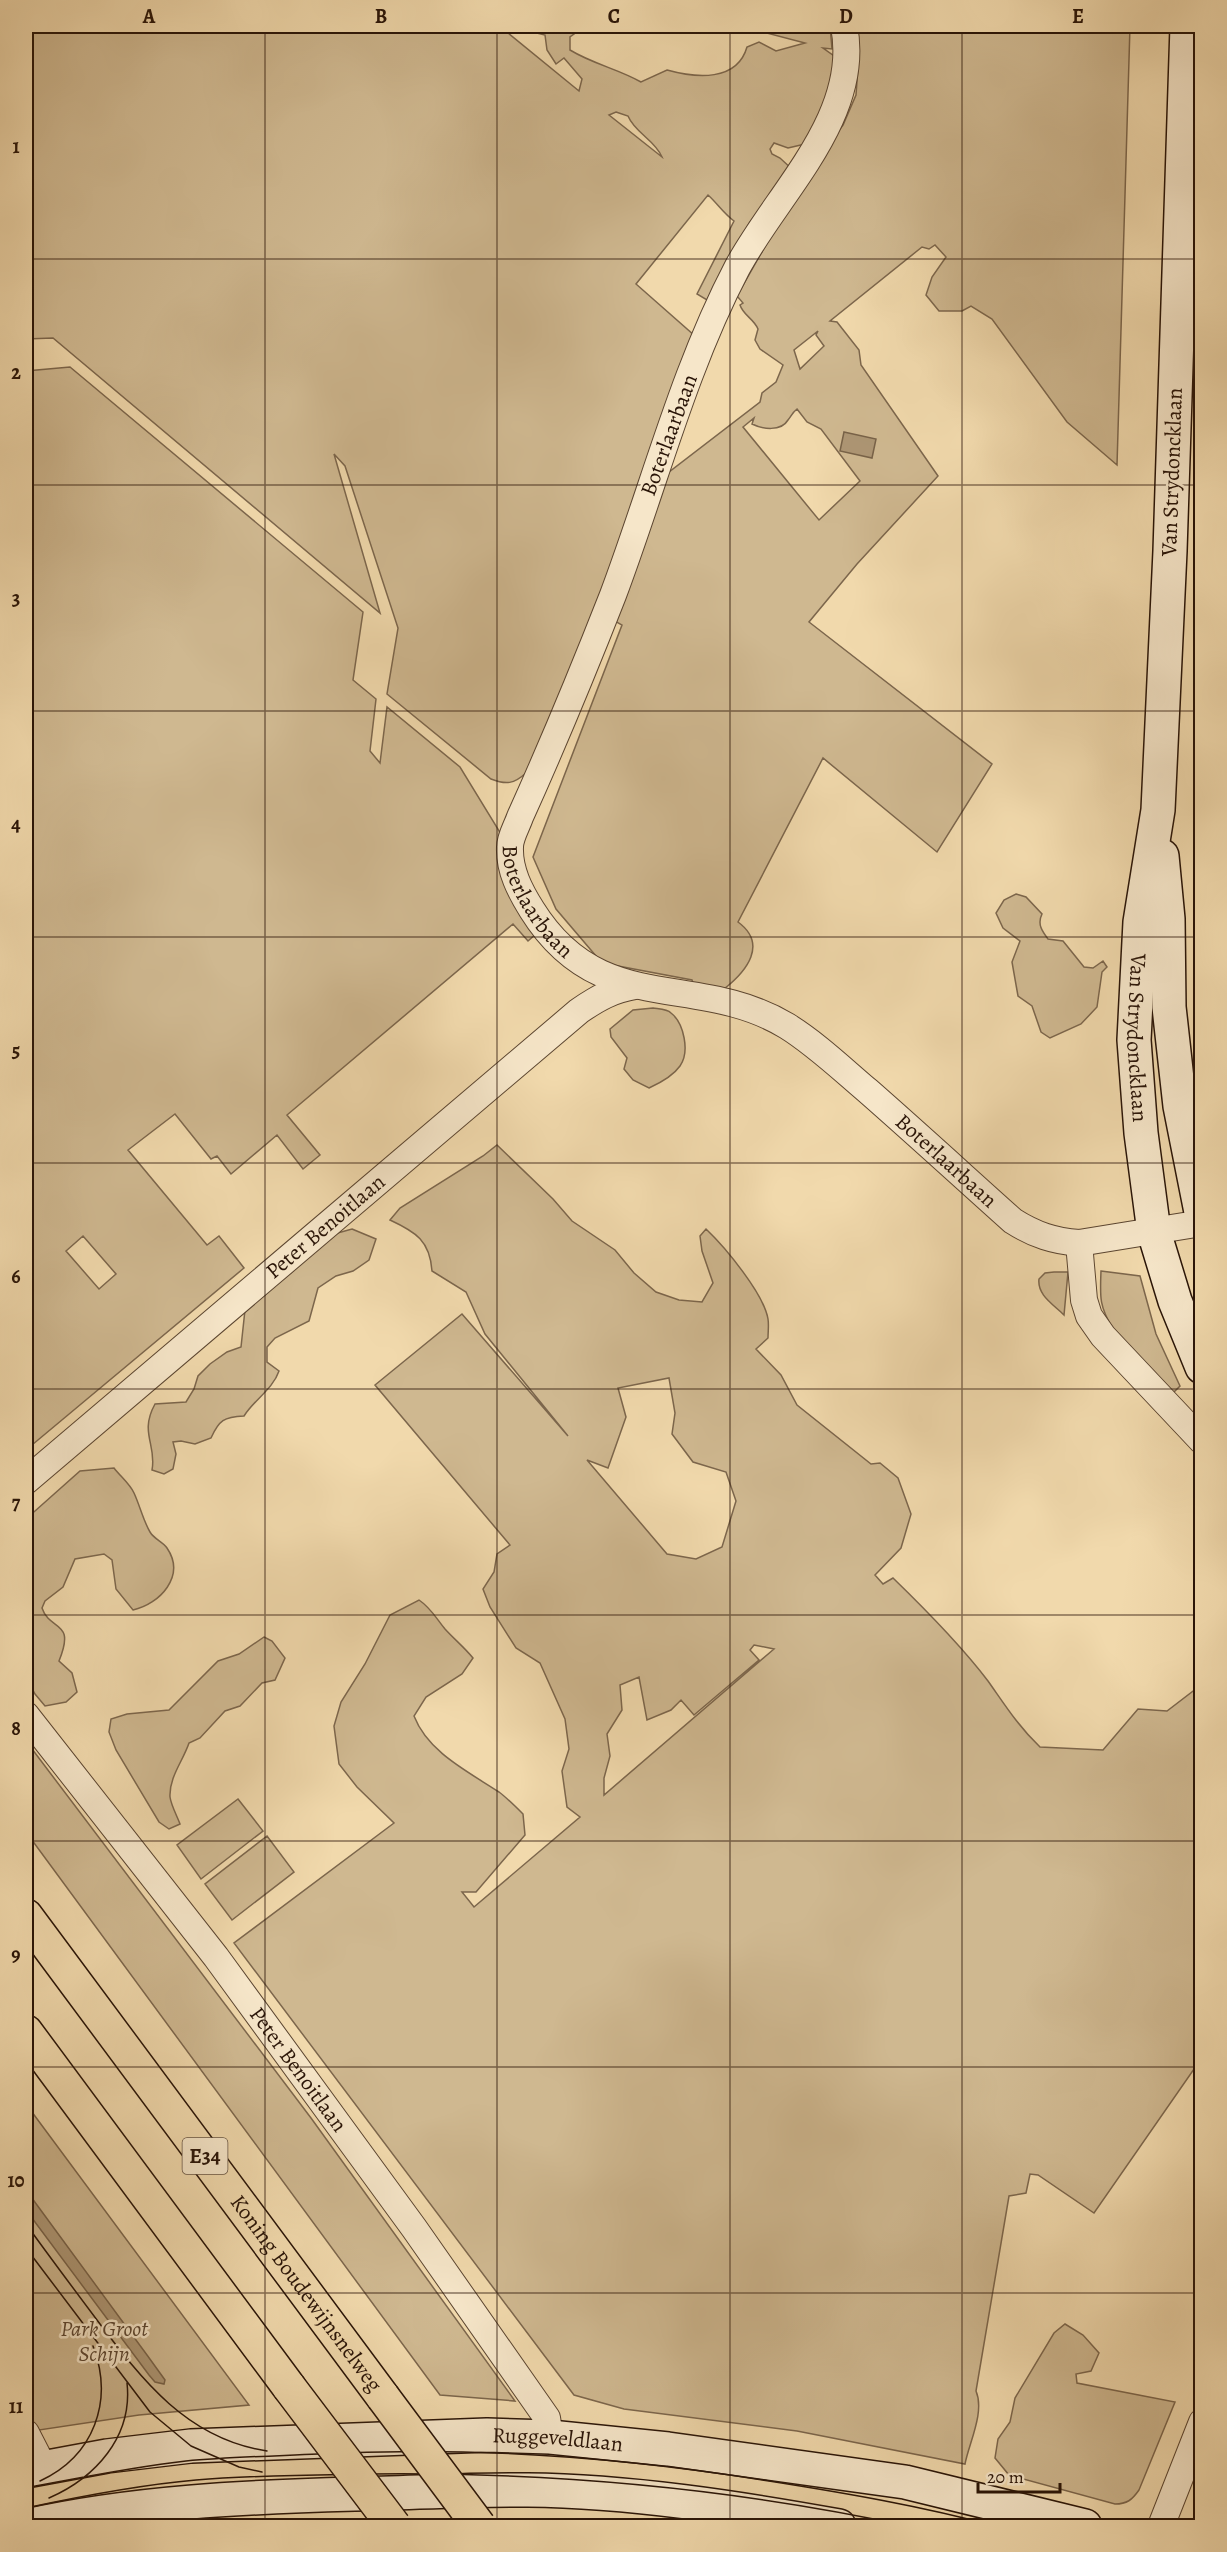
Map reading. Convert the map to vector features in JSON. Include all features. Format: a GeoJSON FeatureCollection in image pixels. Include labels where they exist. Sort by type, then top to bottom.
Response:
{"type":"FeatureCollection","features":[{"type":"Feature","properties":{"kind":"highway","name":"Koning Boudewijnsnelweg"},"geometry":{"type":"LineString","coordinates":[[26,1916],[479,2526]]}},
{"type":"Feature","properties":{"kind":"highway"},"geometry":{"type":"LineString","coordinates":[[26,2032],[394,2526]]}},
{"type":"Feature","properties":{"kind":"street","name":"Boterlaarbaan"},"geometry":{"type":"LineString","coordinates":[[844,26],[848,61],[842,91],[830,121],[737,269],[705,339],[656,467],[613,594],[510,845],[513,874],[525,900],[541,925],[560,946],[584,965],[602,975],[635,986],[726,1002],[757,1011],[787,1026],[826,1054],[1013,1221],[1036,1235],[1079,1243],[1202,1223]]}},
{"type":"Feature","properties":{"kind":"street","name":"Van Strydoncklaan"},"geometry":{"type":"LineString","coordinates":[[1155,1232],[1141,1133],[1134,1040],[1140,922],[1158,810],[1187,26]]}},
{"type":"Feature","properties":{"kind":"street","name":"Van Strydoncklaan"},"geometry":{"type":"LineString","coordinates":[[1158,810],[1168,919],[1169,1007],[1180,1106],[1202,1217]]}},
{"type":"Feature","properties":{"kind":"street","name":"Peter Benoitlaan"},"geometry":{"type":"LineString","coordinates":[[26,1481],[504,1072],[579,1011],[601,996],[635,986]]}},
{"type":"Feature","properties":{"kind":"street"},"geometry":{"type":"LineString","coordinates":[[1155,1232],[1175,1301],[1202,1367]]}},
{"type":"Feature","properties":{"kind":"street"},"geometry":{"type":"LineString","coordinates":[[1079,1243],[1084,1300],[1089,1316],[1103,1336],[1202,1441]]}},
{"type":"Feature","properties":{"kind":"street","name":"Peter Benoitlaan"},"geometry":{"type":"LineString","coordinates":[[26,1715],[216,1957],[407,2218],[547,2418],[550,2437]]}},
{"type":"Feature","properties":{"kind":"street"},"geometry":{"type":"LineString","coordinates":[[1161,2526],[1202,2422]]}},
{"type":"Feature","properties":{"kind":"street"},"geometry":{"type":"LineString","coordinates":[[26,2433],[35,2469]]}},
{"type":"Feature","properties":{"kind":"street","name":"Ruggeveldlaan"},"geometry":{"type":"LineString","coordinates":[[35,2469],[107,2456],[222,2444],[487,2435],[550,2437],[668,2449],[904,2482],[1085,2526]]}},
{"type":"Feature","properties":{"kind":"street"},"geometry":{"type":"LineString","coordinates":[[26,2526],[66,2522],[146,2506],[264,2497],[528,2490],[594,2493],[736,2510],[839,2526]]}},
{"type":"Feature","properties":{"kind":"green space"},"geometry":{"type":"Polygon","coordinates":[[[26,26],[508,26],[580,26],[581,29],[570,37],[570,50],[641,82],[667,70],[690,75],[714,75],[725,72],[742,58],[747,47],[759,42],[776,51],[805,43],[740,26],[830,26],[832,49],[823,48],[851,68],[805,144],[788,148],[774,143],[770,149],[772,154],[793,170],[750,222],[707,300],[697,294],[734,221],[708,195],[636,284],[695,336],[602,595],[526,773],[514,781],[506,783],[491,779],[387,694],[398,628],[345,466],[334,454],[380,613],[53,338],[26,339],[26,26]],[[508,26],[502,28],[579,91],[582,79],[564,58],[556,64],[547,50],[545,35],[508,26]],[[616,112],[609,115],[662,157],[628,116],[616,112]]]}},
{"type":"Feature","properties":{"kind":"green space"},"geometry":{"type":"Polygon","coordinates":[[[854,26],[1130,26],[1117,465],[1067,422],[992,319],[971,306],[962,311],[939,311],[926,295],[932,277],[946,257],[935,245],[929,249],[922,247],[830,321],[837,322],[859,350],[861,365],[938,476],[857,564],[809,622],[992,764],[937,852],[823,758],[738,922],[747,930],[752,939],[751,957],[746,966],[724,989],[694,986],[692,980],[602,963],[556,909],[533,857],[622,625],[613,620],[660,479],[760,402],[762,393],[776,382],[783,365],[760,349],[755,340],[758,329],[741,308],[740,305],[743,303],[737,296],[807,172],[843,125],[856,95],[858,67],[854,26]],[[818,331],[794,350],[800,369],[824,346],[816,335],[818,331]],[[797,409],[785,424],[776,428],[756,426],[752,424],[754,418],[743,427],[819,520],[860,481],[821,429],[807,422],[797,409]]]}},
{"type":"Feature","properties":{"kind":"green space"},"geometry":{"type":"Polygon","coordinates":[[[70,367],[363,612],[353,680],[376,699],[370,751],[380,763],[387,707],[460,767],[501,834],[537,933],[528,941],[513,924],[287,1115],[320,1155],[303,1169],[277,1135],[231,1174],[217,1156],[211,1159],[175,1114],[128,1150],[207,1245],[219,1236],[244,1268],[26,1450],[26,371],[70,367]],[[83,1236],[66,1251],[99,1289],[116,1274],[83,1236]]]}},
{"type":"Feature","properties":{"kind":"green space"},"geometry":{"type":"Polygon","coordinates":[[[1016,894],[1026,897],[1042,914],[1040,924],[1048,939],[1063,941],[1084,967],[1093,968],[1103,961],[1107,967],[1102,972],[1097,1007],[1081,1024],[1050,1038],[1041,1032],[1032,1006],[1018,996],[1012,962],[1020,941],[1003,928],[996,913],[1004,900],[1016,894]]]}},
{"type":"Feature","properties":{"kind":"green space"},"geometry":{"type":"Polygon","coordinates":[[[653,1008],[667,1011],[676,1018],[682,1030],[685,1053],[680,1066],[674,1073],[649,1088],[633,1080],[624,1069],[627,1058],[611,1037],[610,1029],[633,1010],[653,1008]]]}},
{"type":"Feature","properties":{"kind":"green space"},"geometry":{"type":"Polygon","coordinates":[[[497,1145],[553,1199],[572,1221],[615,1250],[634,1273],[656,1292],[679,1300],[702,1302],[713,1283],[702,1251],[700,1236],[706,1229],[714,1237],[743,1271],[765,1309],[768,1319],[768,1338],[756,1349],[781,1375],[797,1405],[871,1464],[880,1463],[898,1478],[911,1514],[901,1548],[875,1575],[883,1584],[893,1578],[930,1615],[977,1667],[1018,1723],[1040,1747],[1103,1750],[1138,1709],[1167,1711],[1201,1685],[1201,2059],[1094,2213],[1038,2175],[1030,2174],[1026,2193],[1009,2196],[976,2391],[978,2418],[965,2464],[797,2431],[624,2409],[574,2395],[234,1943],[394,1823],[357,1787],[339,1764],[334,1726],[341,1702],[365,1664],[390,1615],[419,1600],[473,1658],[462,1674],[426,1697],[414,1716],[420,1729],[450,1760],[499,1792],[523,1814],[525,1835],[476,1892],[462,1892],[474,1907],[580,1817],[567,1807],[562,1771],[569,1749],[565,1719],[540,1663],[516,1648],[490,1607],[483,1589],[494,1572],[497,1554],[510,1545],[375,1385],[462,1314],[568,1436],[485,1334],[466,1292],[432,1271],[425,1245],[407,1229],[390,1220],[400,1208],[497,1145]],[[669,1378],[618,1388],[626,1417],[608,1468],[587,1460],[667,1554],[696,1559],[722,1547],[736,1501],[726,1472],[693,1462],[672,1434],[675,1413],[669,1378]],[[754,1645],[750,1650],[759,1660],[694,1715],[681,1700],[671,1710],[647,1720],[639,1677],[620,1685],[622,1710],[607,1734],[610,1756],[604,1778],[604,1795],[774,1649],[754,1645]]]}},
{"type":"Feature","properties":{"kind":"green space"},"geometry":{"type":"Polygon","coordinates":[[[352,1229],[376,1239],[369,1260],[353,1271],[336,1276],[318,1288],[309,1321],[275,1338],[267,1347],[267,1362],[279,1371],[268,1389],[244,1416],[232,1417],[220,1423],[211,1438],[195,1444],[173,1442],[176,1454],[173,1469],[164,1474],[152,1470],[148,1423],[155,1404],[186,1402],[194,1389],[198,1376],[210,1364],[227,1352],[241,1347],[245,1310],[293,1271],[302,1252],[334,1234],[352,1229]]]}},
{"type":"Feature","properties":{"kind":"green space"},"geometry":{"type":"Polygon","coordinates":[[[1101,1271],[1140,1276],[1156,1334],[1180,1386],[1172,1394],[1113,1329],[1101,1301],[1101,1271]]]}},
{"type":"Feature","properties":{"kind":"green space"},"geometry":{"type":"Polygon","coordinates":[[[1068,1272],[1064,1315],[1043,1295],[1039,1285],[1039,1279],[1045,1273],[1068,1272]]]}},
{"type":"Feature","properties":{"kind":"green space"},"geometry":{"type":"Polygon","coordinates":[[[114,1468],[132,1490],[150,1532],[167,1548],[174,1569],[172,1578],[161,1595],[143,1607],[133,1610],[116,1589],[112,1560],[104,1554],[75,1559],[63,1587],[45,1601],[42,1608],[50,1620],[63,1632],[65,1638],[59,1661],[72,1673],[77,1692],[66,1702],[45,1706],[26,1677],[26,1519],[80,1471],[114,1468]]]}},
{"type":"Feature","properties":{"kind":"green space"},"geometry":{"type":"Polygon","coordinates":[[[264,1637],[272,1641],[285,1658],[275,1680],[262,1683],[240,1706],[225,1711],[200,1738],[189,1743],[170,1790],[170,1797],[180,1824],[169,1829],[159,1822],[116,1750],[109,1732],[111,1719],[127,1714],[169,1710],[218,1661],[239,1654],[264,1637]]]}},
{"type":"Feature","properties":{"kind":"green space"},"geometry":{"type":"Polygon","coordinates":[[[26,1741],[311,2118],[515,2401],[440,2395],[26,1832],[26,1741]]]}},
{"type":"Feature","properties":{"kind":"green space"},"geometry":{"type":"Polygon","coordinates":[[[238,1799],[263,1831],[201,1879],[177,1845],[238,1799]]]}},
{"type":"Feature","properties":{"kind":"green space"},"geometry":{"type":"Polygon","coordinates":[[[267,1836],[294,1872],[232,1920],[205,1884],[267,1836]]]}},
{"type":"Feature","properties":{"kind":"green space","name":"Park Groot Schijn"},"geometry":{"type":"Polygon","coordinates":[[[26,2104],[249,2405],[139,2415],[26,2432],[26,2104]]]}},
{"type":"Feature","properties":{"kind":"green space"},"geometry":{"type":"Polygon","coordinates":[[[1065,2324],[1083,2335],[1099,2353],[1091,2371],[1076,2374],[1077,2383],[1175,2402],[1139,2490],[1131,2499],[1123,2503],[1115,2504],[1009,2475],[995,2458],[998,2439],[1010,2422],[1015,2398],[1054,2333],[1065,2324]]]}},
{"type":"Feature","properties":{"kind":"shaded area"},"geometry":{"type":"Polygon","coordinates":[[[844,432],[876,439],[872,458],[840,451],[844,432]]]}},
{"type":"Feature","properties":{"kind":"shaded area"},"geometry":{"type":"Polygon","coordinates":[[[26,2190],[165,2380],[164,2384],[155,2382],[149,2375],[26,2210],[26,2190]]]}},
{"type":"Feature","properties":{"kind":"tram line"},"geometry":{"type":"LineString","coordinates":[[26,2224],[131,2364],[169,2404],[213,2434],[267,2451]]}},
{"type":"Feature","properties":{"kind":"tram line"},"geometry":{"type":"LineString","coordinates":[[26,2248],[150,2412],[191,2446],[239,2467],[262,2472]]}},
{"type":"Feature","properties":{"kind":"tram line"},"geometry":{"type":"LineString","coordinates":[[40,2481],[59,2470],[74,2457],[86,2442],[95,2425],[100,2406],[101,2387],[99,2367],[93,2346]]}},
{"type":"Feature","properties":{"kind":"tram line"},"geometry":{"type":"LineString","coordinates":[[49,2498],[66,2490],[81,2479],[107,2453],[124,2421],[127,2383]]}},
{"type":"Feature","properties":{"kind":"tram line"},"geometry":{"type":"LineString","coordinates":[[26,2488],[166,2463],[202,2460],[374,2452],[487,2453],[600,2460],[713,2473],[883,2500],[995,2526]]}},
{"type":"Feature","properties":{"kind":"tram line"},"geometry":{"type":"LineString","coordinates":[[26,2508],[110,2491],[196,2480],[240,2477],[440,2474],[574,2480],[708,2492],[908,2526]]}}]}
